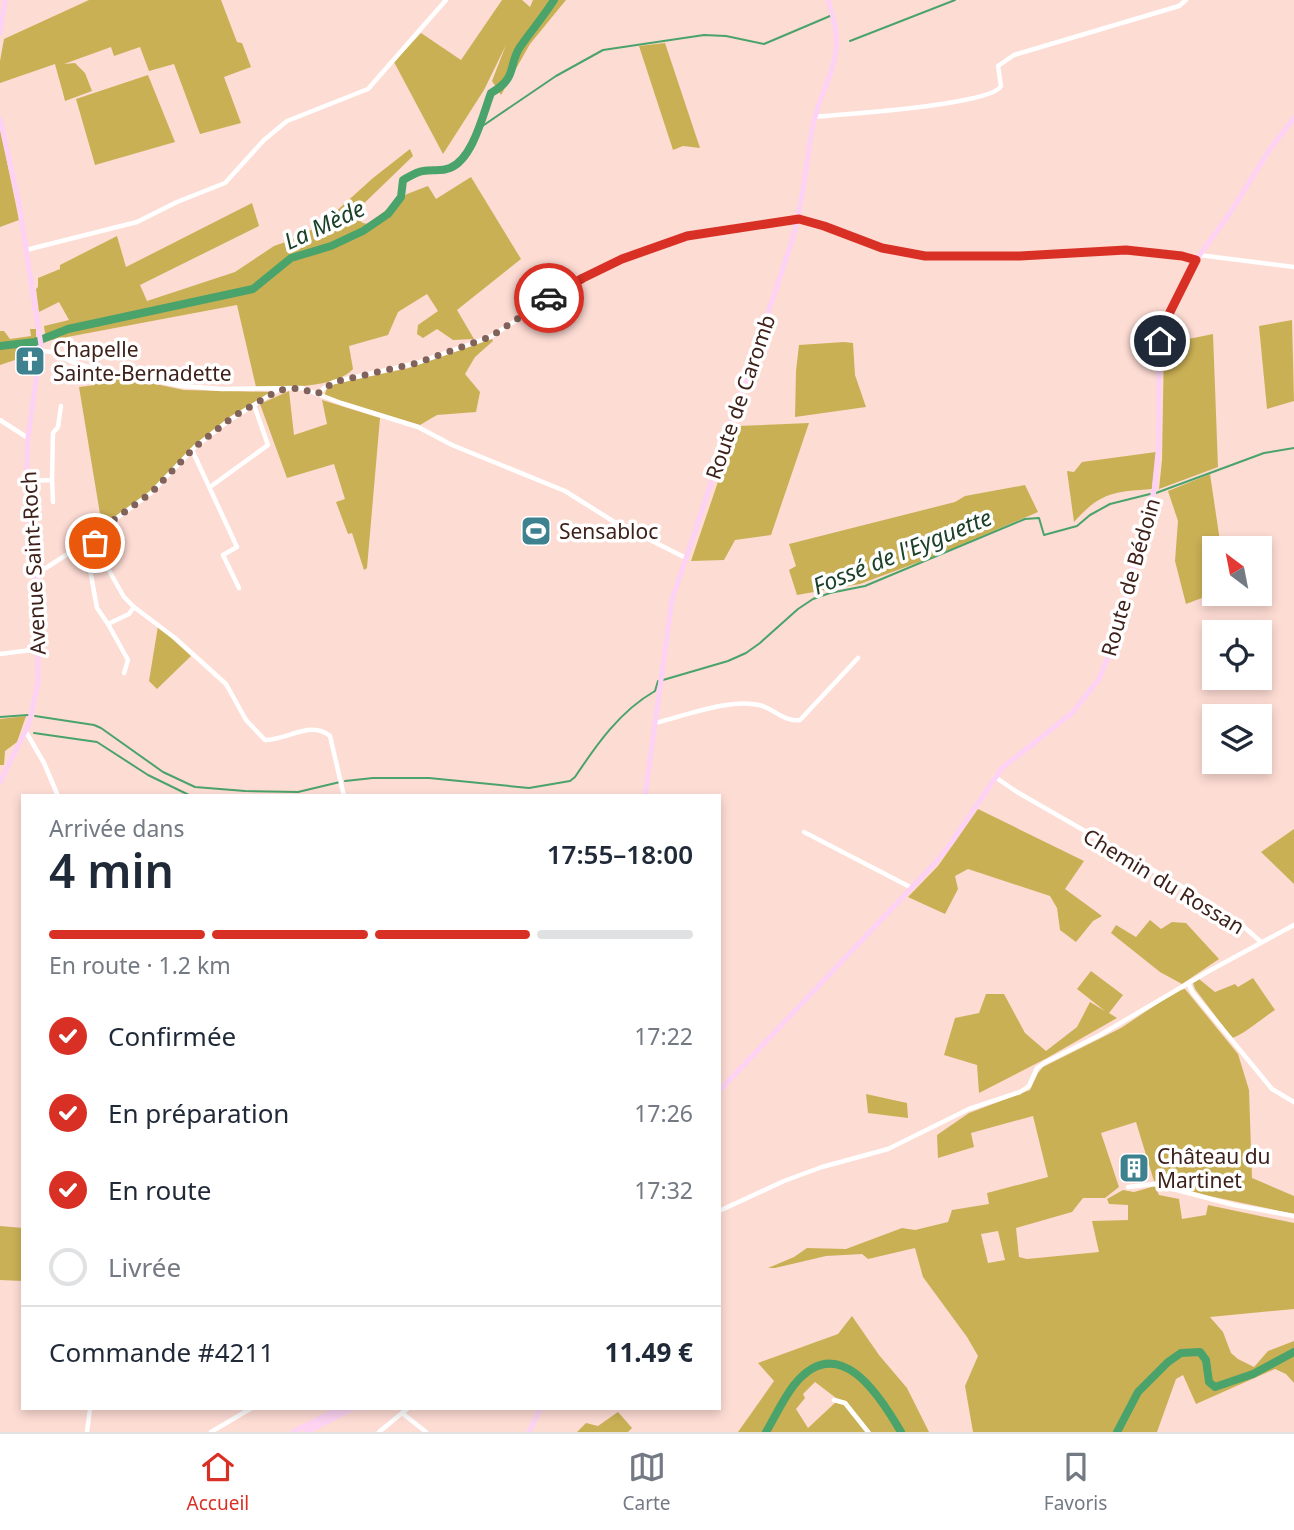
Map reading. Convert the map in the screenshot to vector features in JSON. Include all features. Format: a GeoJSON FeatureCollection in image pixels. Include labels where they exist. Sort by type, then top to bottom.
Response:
{"type":"FeatureCollection","features":[{"type":"Feature","properties":{"kind":"main road"},"geometry":{"type":"LineString","coordinates":[[0,33],[5,0]]}},
{"type":"Feature","properties":{"kind":"main road","name":"Route de Caromb"},"geometry":{"type":"LineString","coordinates":[[645,794],[672,600],[799,219],[815,117],[833,71],[838,48],[828,0]]}},
{"type":"Feature","properties":{"kind":"main road","name":"Avenue Saint-Roch"},"geometry":{"type":"LineString","coordinates":[[0,118],[16,190],[41,348],[28,438],[27,481],[36,570],[39,649],[36,694],[26,732],[0,782]]}},
{"type":"Feature","properties":{"kind":"main road","name":"Route de Bédoin"},"geometry":{"type":"LineString","coordinates":[[721,1089],[912,888],[951,843],[995,777],[1009,761],[1083,703],[1099,679],[1108,659],[1156,483],[1159,354],[1163,328],[1198,258],[1270,149],[1294,118]]}},
{"type":"Feature","properties":{"kind":"main road"},"geometry":{"type":"LineString","coordinates":[[293,1432],[337,1410]]}},
{"type":"Feature","properties":{"kind":"main road"},"geometry":{"type":"LineString","coordinates":[[306,1432],[349,1410]]}},
{"type":"Feature","properties":{"kind":"main road"},"geometry":{"type":"LineString","coordinates":[[529,1432],[540,1410]]}},
{"type":"Feature","properties":{"kind":"street"},"geometry":{"type":"LineString","coordinates":[[26,250],[137,222],[225,183],[264,140],[287,121],[368,89],[446,0]]}},
{"type":"Feature","properties":{"kind":"street"},"geometry":{"type":"LineString","coordinates":[[815,117],[957,103],[996,93],[1002,86],[998,66],[1014,55],[1180,6],[1186,0]]}},
{"type":"Feature","properties":{"kind":"street"},"geometry":{"type":"LineString","coordinates":[[317,394],[334,382],[417,363],[490,337],[583,278],[642,251],[700,233],[799,219],[882,248],[925,256],[1020,256],[1126,250],[1294,267]]}},
{"type":"Feature","properties":{"kind":"street"},"geometry":{"type":"LineString","coordinates":[[41,348],[92,368],[182,386],[279,390],[299,388],[418,427],[452,445],[565,491],[616,523],[687,558]]}},
{"type":"Feature","properties":{"kind":"street"},"geometry":{"type":"LineString","coordinates":[[36,570],[48,567],[151,493],[192,450],[228,421],[279,390]]}},
{"type":"Feature","properties":{"kind":"street"},"geometry":{"type":"LineString","coordinates":[[210,487],[268,444],[254,405]]}},
{"type":"Feature","properties":{"kind":"street"},"geometry":{"type":"LineString","coordinates":[[53,502],[53,433],[58,427],[61,406]]}},
{"type":"Feature","properties":{"kind":"street"},"geometry":{"type":"LineString","coordinates":[[0,420],[28,438]]}},
{"type":"Feature","properties":{"kind":"street"},"geometry":{"type":"LineString","coordinates":[[192,450],[237,547],[223,555],[239,588]]}},
{"type":"Feature","properties":{"kind":"street"},"geometry":{"type":"LineString","coordinates":[[27,481],[52,480]]}},
{"type":"Feature","properties":{"kind":"street"},"geometry":{"type":"LineString","coordinates":[[90,537],[120,592],[134,607],[175,638],[226,684],[246,720],[265,740],[274,740],[310,729],[327,733],[333,741],[345,794]]}},
{"type":"Feature","properties":{"kind":"street"},"geometry":{"type":"LineString","coordinates":[[104,559],[89,564],[97,608],[128,660],[124,673]]}},
{"type":"Feature","properties":{"kind":"street"},"geometry":{"type":"LineString","coordinates":[[108,624],[129,614],[134,607]]}},
{"type":"Feature","properties":{"kind":"street"},"geometry":{"type":"LineString","coordinates":[[0,654],[39,649]]}},
{"type":"Feature","properties":{"kind":"street"},"geometry":{"type":"LineString","coordinates":[[654,723],[741,705],[758,705],[786,720],[800,720],[858,658]]}},
{"type":"Feature","properties":{"kind":"street"},"geometry":{"type":"LineString","coordinates":[[26,732],[44,763],[57,794]]}},
{"type":"Feature","properties":{"kind":"street","name":"Chemin du Rossan"},"geometry":{"type":"LineString","coordinates":[[721,1210],[793,1177],[888,1149],[969,1109],[1020,1092],[1029,1086],[1037,1068],[1045,1062],[1100,1035],[1261,942],[1212,904],[995,777]]}},
{"type":"Feature","properties":{"kind":"street"},"geometry":{"type":"LineString","coordinates":[[804,832],[912,888]]}},
{"type":"Feature","properties":{"kind":"street"},"geometry":{"type":"LineString","coordinates":[[1261,942],[1294,925]]}},
{"type":"Feature","properties":{"kind":"street"},"geometry":{"type":"LineString","coordinates":[[1188,983],[1193,993],[1272,1089],[1294,1102]]}},
{"type":"Feature","properties":{"kind":"street"},"geometry":{"type":"LineString","coordinates":[[1128,1187],[1154,1184],[1234,1205],[1294,1216]]}},
{"type":"Feature","properties":{"kind":"street"},"geometry":{"type":"LineString","coordinates":[[834,1400],[845,1403],[868,1432]]}},
{"type":"Feature","properties":{"kind":"street"},"geometry":{"type":"LineString","coordinates":[[87,1432],[90,1410]]}},
{"type":"Feature","properties":{"kind":"street"},"geometry":{"type":"LineString","coordinates":[[211,1432],[248,1410]]}},
{"type":"Feature","properties":{"kind":"street"},"geometry":{"type":"LineString","coordinates":[[379,1432],[406,1410]]}},
{"type":"Feature","properties":{"kind":"street"},"geometry":{"type":"LineString","coordinates":[[402,1413],[426,1432]]}},
{"type":"Feature","properties":{"kind":"shaded area"},"geometry":{"type":"Polygon","coordinates":[[[89,0],[221,0],[237,42],[242,43],[251,67],[224,77],[241,123],[200,134],[174,64],[149,71],[140,47],[114,56],[111,47],[64,64],[75,63],[85,73],[92,91],[65,101],[55,64],[0,83],[4,39],[89,0]]]}},
{"type":"Feature","properties":{"kind":"shaded area"},"geometry":{"type":"Polygon","coordinates":[[[502,0],[522,0],[530,7],[533,0],[566,0],[530,44],[501,95],[492,81],[506,45],[484,90],[443,154],[394,62],[421,33],[461,60],[502,0]]]}},
{"type":"Feature","properties":{"kind":"shaded area"},"geometry":{"type":"Polygon","coordinates":[[[665,43],[700,148],[683,146],[673,150],[639,46],[665,43]]]}},
{"type":"Feature","properties":{"kind":"shaded area"},"geometry":{"type":"Polygon","coordinates":[[[148,75],[175,142],[95,165],[76,99],[148,75]]]}},
{"type":"Feature","properties":{"kind":"shaded area"},"geometry":{"type":"Polygon","coordinates":[[[0,128],[19,220],[0,227],[0,128]]]}},
{"type":"Feature","properties":{"kind":"shaded area"},"geometry":{"type":"Polygon","coordinates":[[[410,149],[413,156],[352,215],[368,224],[407,194],[428,186],[436,199],[471,177],[521,259],[457,310],[474,339],[453,340],[437,329],[423,338],[417,334],[418,325],[438,311],[427,294],[398,312],[388,335],[349,346],[353,369],[345,376],[308,386],[280,387],[256,387],[237,305],[46,341],[44,326],[69,320],[59,302],[39,312],[36,289],[38,278],[60,269],[60,265],[117,236],[126,267],[252,203],[259,226],[140,285],[147,301],[235,272],[274,246],[322,224],[410,149]]]}},
{"type":"Feature","properties":{"kind":"shaded area"},"geometry":{"type":"Polygon","coordinates":[[[1292,320],[1294,401],[1267,409],[1259,326],[1292,320]]]}},
{"type":"Feature","properties":{"kind":"shaded area"},"geometry":{"type":"Polygon","coordinates":[[[30,329],[36,329],[36,349],[30,355],[0,365],[0,331],[4,331],[10,339],[31,336],[30,329]]]}},
{"type":"Feature","properties":{"kind":"shaded area"},"geometry":{"type":"Polygon","coordinates":[[[1213,334],[1218,467],[1159,489],[1164,344],[1213,334]]]}},
{"type":"Feature","properties":{"kind":"shaded area"},"geometry":{"type":"Polygon","coordinates":[[[492,339],[493,341],[475,357],[465,374],[480,392],[476,412],[437,415],[420,425],[327,397],[325,394],[327,388],[334,384],[409,368],[492,339]]]}},
{"type":"Feature","properties":{"kind":"shaded area"},"geometry":{"type":"Polygon","coordinates":[[[853,343],[855,375],[866,407],[795,417],[799,345],[853,343]]]}},
{"type":"Feature","properties":{"kind":"shaded area"},"geometry":{"type":"Polygon","coordinates":[[[93,371],[184,390],[272,392],[231,416],[192,448],[150,492],[102,526],[79,387],[95,385],[93,371]]]}},
{"type":"Feature","properties":{"kind":"shaded area"},"geometry":{"type":"Polygon","coordinates":[[[289,391],[294,435],[327,424],[322,400],[380,418],[367,568],[364,570],[352,533],[348,534],[336,502],[345,499],[334,464],[287,478],[260,404],[289,391]]]}},
{"type":"Feature","properties":{"kind":"shaded area"},"geometry":{"type":"Polygon","coordinates":[[[809,423],[771,535],[735,540],[724,560],[691,561],[737,426],[809,423]]]}},
{"type":"Feature","properties":{"kind":"shaded area"},"geometry":{"type":"Polygon","coordinates":[[[1156,452],[1152,489],[1108,495],[1092,505],[1074,522],[1067,471],[1074,472],[1082,462],[1156,452]]]}},
{"type":"Feature","properties":{"kind":"shaded area"},"geometry":{"type":"Polygon","coordinates":[[[1210,474],[1219,536],[1202,536],[1202,598],[1186,604],[1175,561],[1178,521],[1168,491],[1210,474]]]}},
{"type":"Feature","properties":{"kind":"shaded area"},"geometry":{"type":"Polygon","coordinates":[[[1025,485],[1038,512],[935,556],[860,584],[797,595],[789,570],[796,566],[789,544],[955,502],[965,496],[1025,485]]]}},
{"type":"Feature","properties":{"kind":"shaded area"},"geometry":{"type":"Polygon","coordinates":[[[158,626],[191,656],[157,689],[149,681],[158,626]]]}},
{"type":"Feature","properties":{"kind":"shaded area"},"geometry":{"type":"Polygon","coordinates":[[[26,716],[17,742],[5,751],[4,765],[0,765],[0,719],[26,716]]]}},
{"type":"Feature","properties":{"kind":"shaded area"},"geometry":{"type":"Polygon","coordinates":[[[978,809],[1084,861],[1065,889],[1102,916],[1093,921],[1076,942],[1060,930],[1057,908],[1050,896],[968,869],[955,876],[958,889],[945,914],[908,897],[938,866],[978,809]]]}},
{"type":"Feature","properties":{"kind":"shaded area"},"geometry":{"type":"Polygon","coordinates":[[[1294,829],[1294,884],[1261,852],[1294,829]]]}},
{"type":"Feature","properties":{"kind":"shaded area"},"geometry":{"type":"Polygon","coordinates":[[[1150,920],[1161,929],[1172,922],[1186,923],[1219,959],[1182,984],[1160,972],[1111,933],[1116,925],[1136,937],[1150,920]]]}},
{"type":"Feature","properties":{"kind":"shaded area"},"geometry":{"type":"Polygon","coordinates":[[[1091,971],[1123,995],[1109,1013],[1117,1018],[1047,1058],[979,1093],[977,1065],[944,1055],[955,1018],[979,1013],[986,994],[1004,994],[1025,1033],[1046,1051],[1077,1027],[1090,1002],[1105,1011],[1077,989],[1091,971]]]}},
{"type":"Feature","properties":{"kind":"shaded area"},"geometry":{"type":"Polygon","coordinates":[[[1253,978],[1275,1010],[1232,1038],[1193,983],[1199,979],[1215,992],[1235,984],[1238,987],[1253,978]]]}},
{"type":"Feature","properties":{"kind":"shaded area"},"geometry":{"type":"Polygon","coordinates":[[[1185,989],[1238,1054],[1249,1090],[1252,1178],[1294,1196],[1294,1214],[1154,1181],[1136,1122],[1101,1133],[1119,1187],[1105,1198],[1083,1198],[1072,1212],[1016,1228],[1019,1257],[1027,1259],[1099,1252],[1092,1221],[1128,1220],[1128,1205],[1109,1204],[1107,1199],[1123,1190],[1134,1192],[1155,1186],[1159,1195],[1179,1199],[1182,1219],[1206,1215],[1208,1205],[1294,1223],[1294,1309],[1210,1317],[1223,1332],[1231,1353],[1254,1367],[1268,1351],[1294,1341],[1294,1383],[1286,1374],[1275,1369],[1196,1404],[1183,1375],[1176,1379],[1157,1432],[973,1432],[965,1386],[978,1356],[923,1277],[915,1248],[868,1259],[862,1254],[826,1256],[768,1268],[807,1248],[846,1249],[902,1228],[915,1230],[948,1222],[952,1210],[989,1204],[987,1193],[1048,1177],[1033,1116],[971,1133],[974,1147],[938,1158],[937,1135],[969,1113],[1030,1090],[1043,1067],[1121,1028],[1178,990],[1185,989]],[[998,1231],[981,1234],[988,1263],[1005,1260],[998,1231]]]}},
{"type":"Feature","properties":{"kind":"shaded area"},"geometry":{"type":"Polygon","coordinates":[[[866,1094],[907,1103],[908,1118],[868,1113],[866,1094]]]}},
{"type":"Feature","properties":{"kind":"shaded area"},"geometry":{"type":"Polygon","coordinates":[[[0,1226],[21,1228],[21,1281],[0,1280],[0,1226]]]}},
{"type":"Feature","properties":{"kind":"shaded area"},"geometry":{"type":"Polygon","coordinates":[[[852,1316],[879,1355],[907,1388],[929,1432],[871,1432],[847,1402],[836,1398],[815,1382],[803,1394],[805,1398],[796,1409],[808,1428],[837,1401],[844,1404],[867,1432],[738,1432],[774,1381],[758,1363],[838,1334],[852,1316]]]}},
{"type":"Feature","properties":{"kind":"shaded area"},"geometry":{"type":"Polygon","coordinates":[[[618,1412],[632,1428],[628,1432],[577,1432],[586,1423],[598,1426],[618,1412]]]}},
{"type":"Feature","properties":{"kind":"waterway","name":"La Mède"},"geometry":{"type":"LineString","coordinates":[[0,346],[35,342],[68,329],[253,289],[291,258],[331,246],[363,231],[388,214],[401,197],[403,180],[427,170],[450,168],[465,155],[476,135],[491,93],[509,77],[520,47],[554,0]]}},
{"type":"Feature","properties":{"kind":"waterway"},"geometry":{"type":"LineString","coordinates":[[850,41],[955,0]]}},
{"type":"Feature","properties":{"kind":"waterway"},"geometry":{"type":"LineString","coordinates":[[481,127],[556,76],[603,50],[704,35],[726,36],[764,44],[830,16]]}},
{"type":"Feature","properties":{"kind":"waterway","name":"Fossé de l'Eyguette"},"geometry":{"type":"LineString","coordinates":[[1156,493],[1264,453],[1294,448]]}},
{"type":"Feature","properties":{"kind":"waterway","name":"Fossé de l'Eyguette"},"geometry":{"type":"LineString","coordinates":[[663,680],[746,653],[813,599],[865,586],[1025,519],[1039,518],[1044,535],[1077,526],[1110,504],[1150,494]]}},
{"type":"Feature","properties":{"kind":"waterway","name":"Fossé de l'Eyguette"},"geometry":{"type":"LineString","coordinates":[[345,781],[429,778],[529,788],[570,781],[620,718],[655,691],[658,681]]}},
{"type":"Feature","properties":{"kind":"waterway","name":"Fossé de l'Eyguette"},"geometry":{"type":"LineString","coordinates":[[0,717],[28,715]]}},
{"type":"Feature","properties":{"kind":"waterway","name":"Fossé de l'Eyguette"},"geometry":{"type":"LineString","coordinates":[[35,716],[101,728],[163,772],[195,787],[298,792],[340,782]]}},
{"type":"Feature","properties":{"kind":"waterway"},"geometry":{"type":"LineString","coordinates":[[34,733],[97,742],[148,775],[187,794]]}},
{"type":"Feature","properties":{"kind":"waterway"},"geometry":{"type":"LineString","coordinates":[[1117,1432],[1138,1392],[1181,1353],[1200,1352],[1206,1360],[1209,1382],[1215,1387],[1253,1374],[1294,1352]]}},
{"type":"Feature","properties":{"kind":"waterway"},"geometry":{"type":"LineString","coordinates":[[766,1432],[794,1385],[810,1370],[826,1364],[841,1366],[856,1374],[881,1401],[901,1432]]}},
{"type":"Feature","properties":{"kind":"way so far"},"geometry":{"type":"LineString","coordinates":[[95,543],[90,537],[151,493],[195,447],[234,416],[279,390],[299,388],[317,394],[334,382],[417,363],[467,347],[490,337],[549,298]]}},
{"type":"Feature","properties":{"kind":"place","name":"Chapelle Sainte-Bernadette"},"geometry":{"type":"Point","coordinates":[30,361]}},
{"type":"Feature","properties":{"kind":"place","name":"Sensabloc"},"geometry":{"type":"Point","coordinates":[536,531]}},
{"type":"Feature","properties":{"kind":"place","name":"Château du Martinet"},"geometry":{"type":"Point","coordinates":[1134,1168]}},
{"type":"Feature","properties":{"kind":"route"},"geometry":{"type":"LineString","coordinates":[[549,298],[622,259],[687,236],[799,219],[894,252],[925,256],[1020,256],[1126,250],[1196,260],[1168,316],[1160,341]]}}]}
